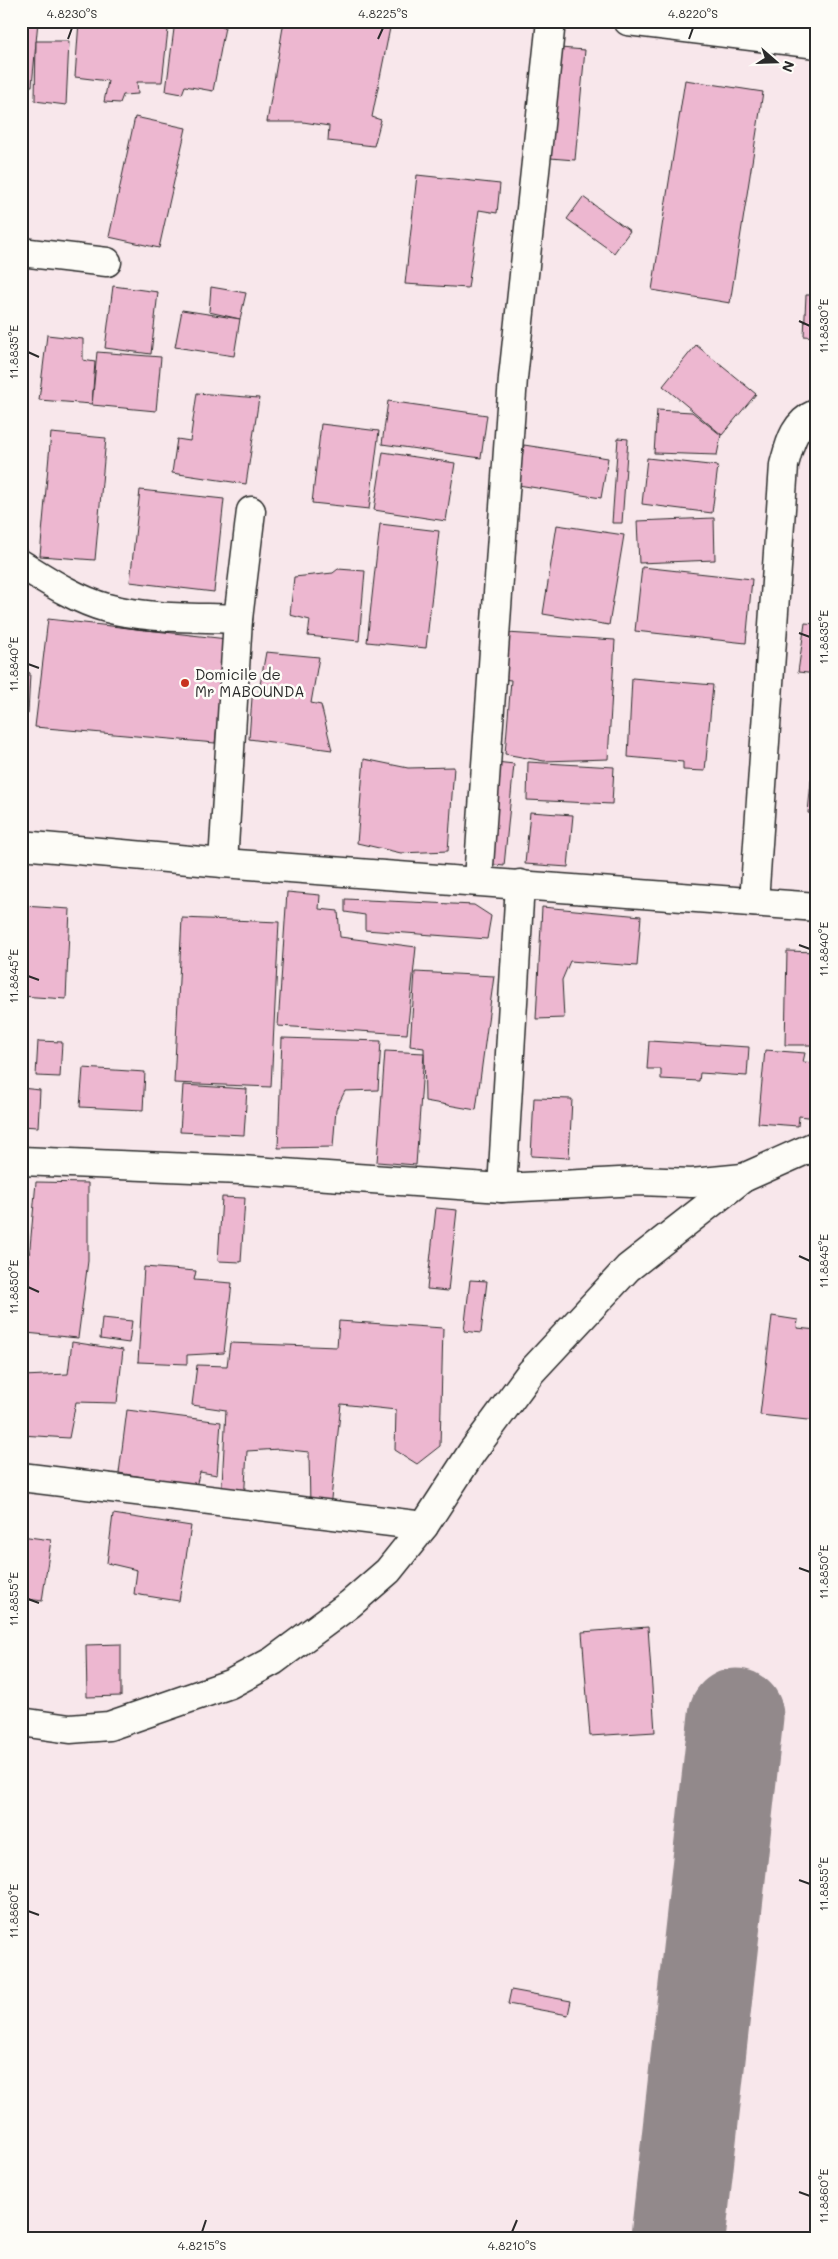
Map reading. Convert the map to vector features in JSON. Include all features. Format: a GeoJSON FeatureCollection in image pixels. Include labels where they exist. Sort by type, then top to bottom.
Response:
{"type":"FeatureCollection","features":[{"type":"Feature","properties":{"kind":"street"},"geometry":{"type":"LineString","coordinates":[[478,880],[513,378],[551,21]]}},
{"type":"Feature","properties":{"kind":"street"},"geometry":{"type":"LineString","coordinates":[[628,21],[817,44]]}},
{"type":"Feature","properties":{"kind":"street"},"geometry":{"type":"LineString","coordinates":[[21,252],[107,262]]}},
{"type":"Feature","properties":{"kind":"street"},"geometry":{"type":"LineString","coordinates":[[754,902],[784,465],[791,441],[798,426],[817,413]]}},
{"type":"Feature","properties":{"kind":"street"},"geometry":{"type":"LineString","coordinates":[[223,863],[238,619],[251,511]]}},
{"type":"Feature","properties":{"kind":"street"},"geometry":{"type":"LineString","coordinates":[[21,564],[77,596],[107,608],[158,616],[238,619]]}},
{"type":"Feature","properties":{"kind":"street"},"geometry":{"type":"LineString","coordinates":[[21,845],[223,863],[478,880],[817,907]]}},
{"type":"Feature","properties":{"kind":"street"},"geometry":{"type":"LineString","coordinates":[[502,1188],[520,884]]}},
{"type":"Feature","properties":{"kind":"street"},"geometry":{"type":"LineString","coordinates":[[21,1722],[70,1729],[109,1726],[230,1684],[273,1661],[350,1604],[388,1571],[424,1526],[472,1452],[531,1372],[628,1268],[743,1178],[817,1145]]}},
{"type":"Feature","properties":{"kind":"street"},"geometry":{"type":"LineString","coordinates":[[21,1161],[241,1170],[502,1188],[639,1181],[692,1183],[743,1178]]}},
{"type":"Feature","properties":{"kind":"street"},"geometry":{"type":"LineString","coordinates":[[21,1477],[424,1526]]}},
{"type":"Feature","properties":{"kind":"building"},"geometry":{"type":"Polygon","coordinates":[[[21,21],[38,21],[32,86],[21,86],[21,21]]]}},
{"type":"Feature","properties":{"kind":"building"},"geometry":{"type":"Polygon","coordinates":[[[79,21],[169,21],[162,82],[137,82],[138,94],[123,95],[120,103],[104,102],[108,81],[75,77],[79,21]]]}},
{"type":"Feature","properties":{"kind":"building"},"geometry":{"type":"Polygon","coordinates":[[[175,21],[213,21],[212,25],[225,27],[213,91],[185,86],[182,94],[166,91],[175,21]]]}},
{"type":"Feature","properties":{"kind":"building"},"geometry":{"type":"Polygon","coordinates":[[[284,21],[391,23],[372,117],[381,120],[374,146],[328,141],[329,126],[303,122],[267,122],[284,21]]]}},
{"type":"Feature","properties":{"kind":"building"},"geometry":{"type":"Polygon","coordinates":[[[36,41],[69,41],[66,105],[35,101],[36,41]]]}},
{"type":"Feature","properties":{"kind":"building"},"geometry":{"type":"Polygon","coordinates":[[[560,48],[585,50],[575,160],[550,158],[560,48]]]}},
{"type":"Feature","properties":{"kind":"building"},"geometry":{"type":"Polygon","coordinates":[[[685,80],[763,92],[730,303],[652,290],[685,80]]]}},
{"type":"Feature","properties":{"kind":"building"},"geometry":{"type":"Polygon","coordinates":[[[135,117],[186,128],[159,248],[109,237],[135,117]]]}},
{"type":"Feature","properties":{"kind":"building"},"geometry":{"type":"Polygon","coordinates":[[[417,175],[500,184],[497,213],[479,210],[468,288],[405,284],[417,175]]]}},
{"type":"Feature","properties":{"kind":"building"},"geometry":{"type":"Polygon","coordinates":[[[583,197],[630,231],[614,253],[567,219],[583,197]]]}},
{"type":"Feature","properties":{"kind":"building"},"geometry":{"type":"Polygon","coordinates":[[[113,286],[158,292],[151,354],[105,348],[113,286]]]}},
{"type":"Feature","properties":{"kind":"building"},"geometry":{"type":"Polygon","coordinates":[[[211,287],[246,293],[240,319],[209,312],[211,287]]]}},
{"type":"Feature","properties":{"kind":"building"},"geometry":{"type":"Polygon","coordinates":[[[806,295],[817,295],[817,337],[804,336],[806,295]]]}},
{"type":"Feature","properties":{"kind":"building"},"geometry":{"type":"Polygon","coordinates":[[[182,310],[240,319],[234,356],[175,347],[182,310]]]}},
{"type":"Feature","properties":{"kind":"building"},"geometry":{"type":"Polygon","coordinates":[[[47,335],[83,339],[83,360],[95,362],[92,404],[39,400],[47,335]]]}},
{"type":"Feature","properties":{"kind":"building"},"geometry":{"type":"Polygon","coordinates":[[[696,345],[756,394],[722,435],[663,386],[696,345]]]}},
{"type":"Feature","properties":{"kind":"building"},"geometry":{"type":"Polygon","coordinates":[[[97,352],[161,357],[156,411],[92,405],[97,352]]]}},
{"type":"Feature","properties":{"kind":"building"},"geometry":{"type":"Polygon","coordinates":[[[197,393],[259,398],[246,484],[172,473],[177,439],[190,441],[197,393]]]}},
{"type":"Feature","properties":{"kind":"building"},"geometry":{"type":"Polygon","coordinates":[[[388,401],[487,415],[481,458],[382,444],[388,401]]]}},
{"type":"Feature","properties":{"kind":"building"},"geometry":{"type":"Polygon","coordinates":[[[657,410],[692,412],[721,435],[717,455],[654,453],[657,410]]]}},
{"type":"Feature","properties":{"kind":"building"},"geometry":{"type":"Polygon","coordinates":[[[321,424],[379,431],[369,509],[312,503],[321,424]]]}},
{"type":"Feature","properties":{"kind":"building"},"geometry":{"type":"Polygon","coordinates":[[[51,433],[106,438],[95,560],[40,556],[51,433]]]}},
{"type":"Feature","properties":{"kind":"building"},"geometry":{"type":"Polygon","coordinates":[[[618,438],[628,439],[622,523],[612,523],[618,438]]]}},
{"type":"Feature","properties":{"kind":"building"},"geometry":{"type":"Polygon","coordinates":[[[524,445],[608,458],[601,498],[518,485],[524,445]]]}},
{"type":"Feature","properties":{"kind":"building"},"geometry":{"type":"Polygon","coordinates":[[[383,452],[455,463],[446,521],[374,510],[383,452]]]}},
{"type":"Feature","properties":{"kind":"building"},"geometry":{"type":"Polygon","coordinates":[[[647,458],[718,466],[712,513],[642,504],[647,458]]]}},
{"type":"Feature","properties":{"kind":"building"},"geometry":{"type":"Polygon","coordinates":[[[140,490],[224,499],[214,592],[130,582],[140,490]]]}},
{"type":"Feature","properties":{"kind":"building"},"geometry":{"type":"Polygon","coordinates":[[[714,518],[715,560],[639,563],[637,521],[714,518]]]}},
{"type":"Feature","properties":{"kind":"building"},"geometry":{"type":"Polygon","coordinates":[[[380,524],[439,531],[426,648],[367,642],[380,524]]]}},
{"type":"Feature","properties":{"kind":"building"},"geometry":{"type":"Polygon","coordinates":[[[557,525],[624,535],[609,625],[543,614],[557,525]]]}},
{"type":"Feature","properties":{"kind":"building"},"geometry":{"type":"Polygon","coordinates":[[[642,567],[752,579],[746,643],[635,631],[642,567]]]}},
{"type":"Feature","properties":{"kind":"building"},"geometry":{"type":"Polygon","coordinates":[[[338,569],[365,571],[359,641],[308,636],[310,620],[290,615],[294,577],[333,573],[338,569]]]}},
{"type":"Feature","properties":{"kind":"building"},"geometry":{"type":"Polygon","coordinates":[[[48,619],[227,639],[215,743],[35,727],[48,619]]]}},
{"type":"Feature","properties":{"kind":"building"},"geometry":{"type":"Polygon","coordinates":[[[805,623],[817,624],[817,674],[798,672],[805,623]]]}},
{"type":"Feature","properties":{"kind":"building"},"geometry":{"type":"Polygon","coordinates":[[[507,633],[615,640],[608,759],[544,761],[505,754],[511,680],[502,679],[507,633]]]}},
{"type":"Feature","properties":{"kind":"building"},"geometry":{"type":"Polygon","coordinates":[[[266,652],[319,657],[311,703],[321,705],[332,750],[249,739],[252,698],[258,696],[266,652]]]}},
{"type":"Feature","properties":{"kind":"building"},"geometry":{"type":"Polygon","coordinates":[[[21,669],[30,673],[28,714],[21,713],[21,669]]]}},
{"type":"Feature","properties":{"kind":"building"},"geometry":{"type":"Polygon","coordinates":[[[632,678],[713,685],[705,771],[683,770],[683,762],[628,757],[632,678]]]}},
{"type":"Feature","properties":{"kind":"building"},"geometry":{"type":"Polygon","coordinates":[[[21,730],[25,731],[21,746],[21,730]]]}},
{"type":"Feature","properties":{"kind":"building"},"geometry":{"type":"Polygon","coordinates":[[[817,752],[817,781],[811,781],[817,752]]]}},
{"type":"Feature","properties":{"kind":"building"},"geometry":{"type":"Polygon","coordinates":[[[364,759],[408,768],[454,767],[448,851],[401,853],[357,843],[364,759]]]}},
{"type":"Feature","properties":{"kind":"building"},"geometry":{"type":"Polygon","coordinates":[[[496,762],[514,764],[504,866],[486,864],[496,762]]]}},
{"type":"Feature","properties":{"kind":"building"},"geometry":{"type":"Polygon","coordinates":[[[528,762],[614,767],[612,804],[527,800],[528,762]]]}},
{"type":"Feature","properties":{"kind":"building"},"geometry":{"type":"Polygon","coordinates":[[[811,781],[817,781],[817,815],[808,813],[811,781]]]}},
{"type":"Feature","properties":{"kind":"building"},"geometry":{"type":"Polygon","coordinates":[[[530,812],[573,815],[568,867],[525,864],[530,812]]]}},
{"type":"Feature","properties":{"kind":"building"},"geometry":{"type":"Polygon","coordinates":[[[287,892],[320,895],[319,909],[338,911],[340,937],[416,947],[407,1034],[278,1026],[287,892]]]}},
{"type":"Feature","properties":{"kind":"building"},"geometry":{"type":"Polygon","coordinates":[[[345,899],[474,905],[491,916],[487,939],[365,930],[365,915],[345,912],[345,899]]]}},
{"type":"Feature","properties":{"kind":"building"},"geometry":{"type":"Polygon","coordinates":[[[23,906],[70,909],[66,999],[21,996],[23,906]]]}},
{"type":"Feature","properties":{"kind":"building"},"geometry":{"type":"Polygon","coordinates":[[[542,907],[641,916],[637,966],[570,961],[562,980],[564,1018],[536,1019],[542,907]]]}},
{"type":"Feature","properties":{"kind":"building"},"geometry":{"type":"Polygon","coordinates":[[[182,918],[279,922],[271,1087],[174,1083],[182,918]]]}},
{"type":"Feature","properties":{"kind":"building"},"geometry":{"type":"Polygon","coordinates":[[[787,951],[817,952],[817,1045],[785,1045],[787,951]]]}},
{"type":"Feature","properties":{"kind":"building"},"geometry":{"type":"Polygon","coordinates":[[[415,972],[494,976],[476,1110],[425,1101],[424,1048],[410,1046],[415,972]]]}},
{"type":"Feature","properties":{"kind":"building"},"geometry":{"type":"Polygon","coordinates":[[[282,1038],[381,1041],[378,1090],[345,1091],[336,1109],[333,1147],[278,1148],[282,1038]]]}},
{"type":"Feature","properties":{"kind":"building"},"geometry":{"type":"Polygon","coordinates":[[[38,1041],[62,1042],[60,1077],[36,1076],[38,1041]]]}},
{"type":"Feature","properties":{"kind":"building"},"geometry":{"type":"Polygon","coordinates":[[[649,1041],[749,1047],[747,1076],[700,1073],[699,1081],[661,1079],[661,1069],[647,1069],[649,1041]]]}},
{"type":"Feature","properties":{"kind":"building"},"geometry":{"type":"Polygon","coordinates":[[[765,1050],[805,1053],[803,1062],[817,1063],[817,1118],[799,1116],[798,1126],[758,1123],[765,1050]]]}},
{"type":"Feature","properties":{"kind":"building"},"geometry":{"type":"Polygon","coordinates":[[[385,1051],[424,1053],[416,1165],[377,1162],[385,1051]]]}},
{"type":"Feature","properties":{"kind":"building"},"geometry":{"type":"Polygon","coordinates":[[[83,1068],[145,1072],[143,1110],[80,1107],[83,1068]]]}},
{"type":"Feature","properties":{"kind":"building"},"geometry":{"type":"Polygon","coordinates":[[[183,1085],[247,1089],[244,1135],[180,1132],[183,1085]]]}},
{"type":"Feature","properties":{"kind":"building"},"geometry":{"type":"Polygon","coordinates":[[[21,1088],[40,1090],[38,1127],[21,1126],[21,1088]]]}},
{"type":"Feature","properties":{"kind":"building"},"geometry":{"type":"Polygon","coordinates":[[[534,1098],[572,1099],[569,1158],[531,1156],[534,1098]]]}},
{"type":"Feature","properties":{"kind":"building"},"geometry":{"type":"Polygon","coordinates":[[[36,1182],[88,1183],[88,1261],[78,1338],[26,1333],[29,1258],[36,1182]]]}},
{"type":"Feature","properties":{"kind":"building"},"geometry":{"type":"Polygon","coordinates":[[[222,1197],[245,1198],[241,1262],[218,1261],[222,1197]]]}},
{"type":"Feature","properties":{"kind":"building"},"geometry":{"type":"Polygon","coordinates":[[[436,1208],[457,1210],[448,1291],[427,1289],[436,1208]]]}},
{"type":"Feature","properties":{"kind":"building"},"geometry":{"type":"Polygon","coordinates":[[[144,1267],[196,1271],[194,1280],[232,1283],[224,1353],[187,1355],[187,1364],[138,1362],[144,1267]]]}},
{"type":"Feature","properties":{"kind":"building"},"geometry":{"type":"Polygon","coordinates":[[[470,1280],[487,1281],[481,1333],[464,1331],[470,1280]]]}},
{"type":"Feature","properties":{"kind":"building"},"geometry":{"type":"Polygon","coordinates":[[[772,1316],[798,1320],[797,1328],[817,1330],[817,1421],[760,1415],[772,1316]]]}},
{"type":"Feature","properties":{"kind":"building"},"geometry":{"type":"Polygon","coordinates":[[[102,1318],[132,1321],[129,1343],[100,1339],[102,1318]]]}},
{"type":"Feature","properties":{"kind":"building"},"geometry":{"type":"Polygon","coordinates":[[[339,1321],[443,1328],[440,1446],[417,1464],[395,1450],[396,1410],[341,1404],[330,1508],[310,1506],[309,1452],[280,1449],[247,1451],[244,1502],[221,1503],[226,1410],[192,1405],[197,1365],[227,1366],[230,1343],[337,1347],[339,1321]]]}},
{"type":"Feature","properties":{"kind":"building"},"geometry":{"type":"Polygon","coordinates":[[[72,1342],[123,1350],[117,1403],[76,1402],[69,1438],[21,1435],[23,1376],[68,1374],[72,1342]]]}},
{"type":"Feature","properties":{"kind":"building"},"geometry":{"type":"Polygon","coordinates":[[[127,1410],[221,1422],[217,1475],[200,1472],[196,1486],[119,1473],[127,1410]]]}},
{"type":"Feature","properties":{"kind":"building"},"geometry":{"type":"Polygon","coordinates":[[[113,1514],[191,1526],[179,1601],[134,1594],[137,1570],[107,1563],[113,1514]]]}},
{"type":"Feature","properties":{"kind":"building"},"geometry":{"type":"Polygon","coordinates":[[[21,1536],[51,1540],[42,1601],[21,1598],[21,1536]]]}},
{"type":"Feature","properties":{"kind":"building"},"geometry":{"type":"Polygon","coordinates":[[[648,1627],[655,1732],[590,1736],[582,1632],[648,1627]]]}},
{"type":"Feature","properties":{"kind":"building"},"geometry":{"type":"Polygon","coordinates":[[[121,1644],[121,1696],[87,1697],[86,1645],[121,1644]]]}},
{"type":"Feature","properties":{"kind":"building"},"geometry":{"type":"Polygon","coordinates":[[[511,1990],[571,2001],[568,2015],[508,2004],[511,1990]]]}},
{"type":"Feature","properties":{"kind":"taxiway"},"geometry":{"type":"LineString","coordinates":[[678,2238],[736,1716]]}},
{"type":"Feature","properties":{"kind":"place","name":"Domicile de Mr MABOUNDA"},"geometry":{"type":"Point","coordinates":[185,683]}}]}
